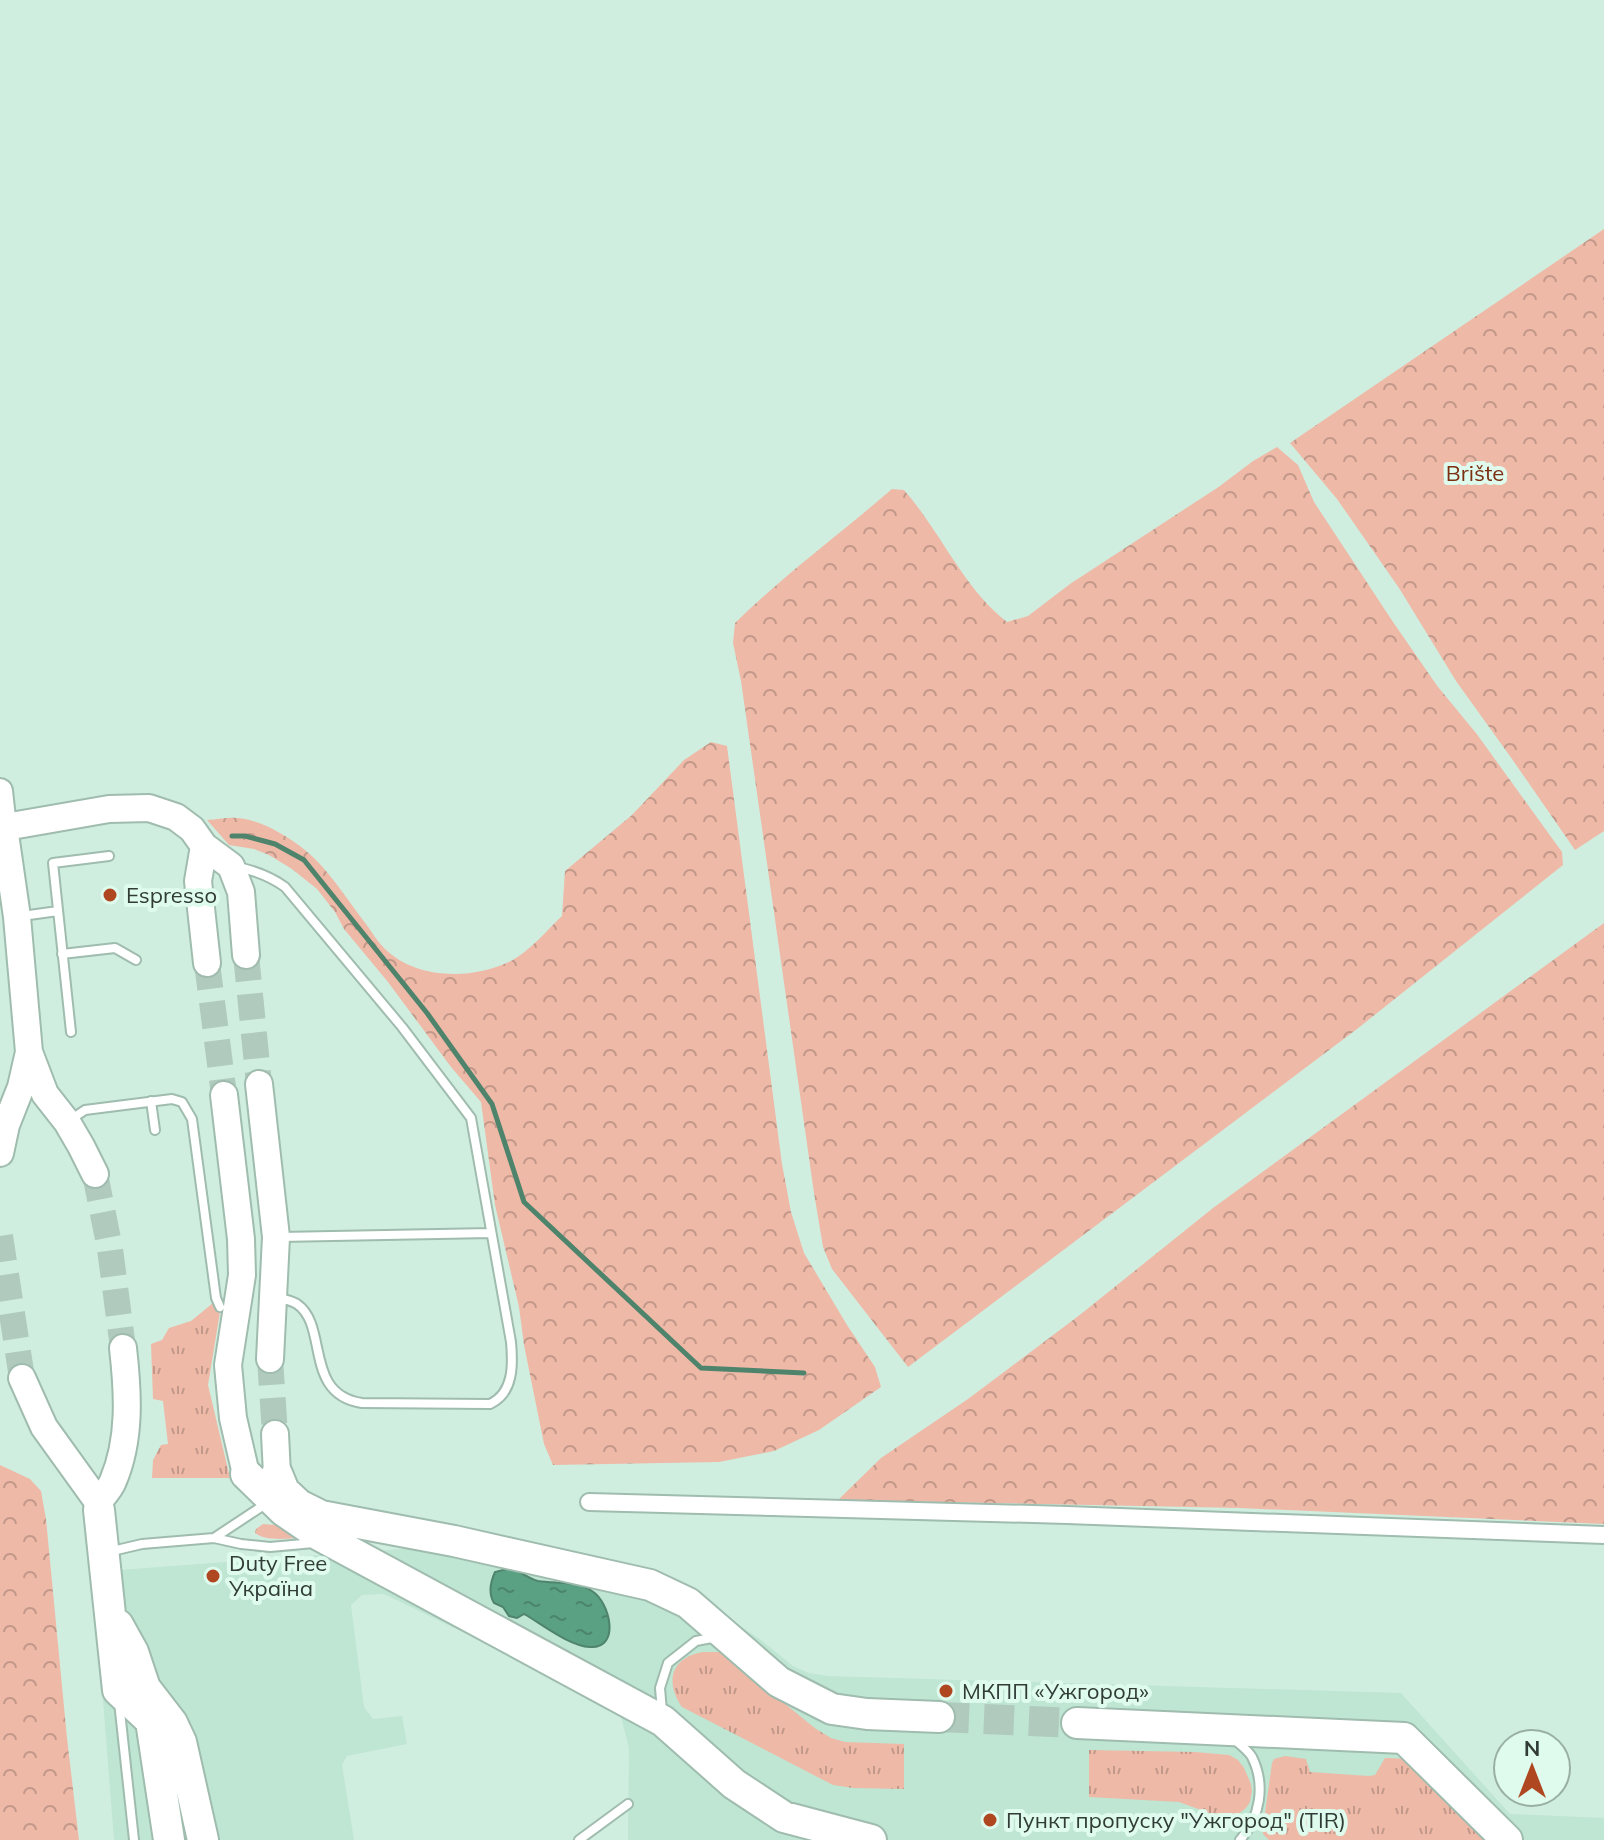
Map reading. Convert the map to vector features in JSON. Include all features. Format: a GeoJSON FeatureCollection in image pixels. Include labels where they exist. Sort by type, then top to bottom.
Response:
{"type":"FeatureCollection","features":[{"type":"Feature","properties":{"kind":"highway"},"geometry":{"type":"LineString","coordinates":[[246,1474],[284,1491],[299,1505],[321,1516],[454,1541],[650,1585],[688,1603],[779,1682],[832,1709],[939,1717]]}},
{"type":"Feature","properties":{"kind":"highway"},"geometry":{"type":"LineString","coordinates":[[274,1486],[284,1511],[330,1541],[663,1721],[734,1784],[784,1817],[871,1840]]}},
{"type":"Feature","properties":{"kind":"highway"},"geometry":{"type":"LineString","coordinates":[[98,1506],[118,1690],[151,1721],[169,1840]]}},
{"type":"Feature","properties":{"kind":"highway"},"geometry":{"type":"LineString","coordinates":[[110,1609],[133,1652],[145,1688],[172,1723],[181,1742],[203,1840]]}},
{"type":"Feature","properties":{"kind":"highway"},"geometry":{"type":"LineString","coordinates":[[1077,1723],[1404,1738],[1507,1840]]}},
{"type":"Feature","properties":{"kind":"main road"},"geometry":{"type":"LineString","coordinates":[[95,1174],[67,1122],[45,1094],[29,1052],[17,917],[2,828],[109,809],[149,808],[176,817],[231,866],[241,892],[246,955]]}},
{"type":"Feature","properties":{"kind":"main road"},"geometry":{"type":"LineString","coordinates":[[198,838],[198,881],[207,963]]}},
{"type":"Feature","properties":{"kind":"main road"},"geometry":{"type":"LineString","coordinates":[[0,1153],[29,1052]]}},
{"type":"Feature","properties":{"kind":"main road"},"geometry":{"type":"LineString","coordinates":[[259,1084],[276,1237],[270,1359]]}},
{"type":"Feature","properties":{"kind":"main road"},"geometry":{"type":"LineString","coordinates":[[224,1095],[241,1239],[242,1275],[228,1365],[233,1418],[246,1474]]}},
{"type":"Feature","properties":{"kind":"main road"},"geometry":{"type":"LineString","coordinates":[[22,1378],[44,1427],[98,1506],[113,1483],[125,1440],[127,1389],[123,1348]]}},
{"type":"Feature","properties":{"kind":"main road"},"geometry":{"type":"LineString","coordinates":[[274,1486],[275,1434]]}},
{"type":"Feature","properties":{"kind":"street"},"geometry":{"type":"LineString","coordinates":[[0,791],[2,828]]}},
{"type":"Feature","properties":{"kind":"street"},"geometry":{"type":"LineString","coordinates":[[589,1502],[1099,1516],[1604,1535]]}},
{"type":"Feature","properties":{"kind":"lane"},"geometry":{"type":"LineString","coordinates":[[71,1032],[53,863],[109,856]]}},
{"type":"Feature","properties":{"kind":"lane"},"geometry":{"type":"LineString","coordinates":[[231,866],[260,872],[285,887],[402,1027],[471,1118],[511,1342],[508,1388],[499,1400],[490,1404],[351,1402],[328,1382],[319,1362],[308,1318],[297,1304],[274,1296]]}},
{"type":"Feature","properties":{"kind":"lane"},"geometry":{"type":"LineString","coordinates":[[17,917],[58,911]]}},
{"type":"Feature","properties":{"kind":"lane"},"geometry":{"type":"LineString","coordinates":[[62,954],[115,948],[136,960]]}},
{"type":"Feature","properties":{"kind":"lane"},"geometry":{"type":"LineString","coordinates":[[67,1122],[85,1110],[172,1099],[182,1102],[192,1119],[216,1298],[220,1307]]}},
{"type":"Feature","properties":{"kind":"lane"},"geometry":{"type":"LineString","coordinates":[[151,1101],[155,1130]]}},
{"type":"Feature","properties":{"kind":"lane"},"geometry":{"type":"LineString","coordinates":[[276,1237],[491,1233]]}},
{"type":"Feature","properties":{"kind":"lane"},"geometry":{"type":"LineString","coordinates":[[214,1538],[274,1486]]}},
{"type":"Feature","properties":{"kind":"lane"},"geometry":{"type":"LineString","coordinates":[[104,1553],[142,1544],[214,1538],[270,1547],[330,1541]]}},
{"type":"Feature","properties":{"kind":"lane"},"geometry":{"type":"LineString","coordinates":[[663,1721],[660,1688],[668,1663],[696,1641],[726,1636]]}},
{"type":"Feature","properties":{"kind":"lane"},"geometry":{"type":"LineString","coordinates":[[118,1690],[134,1840]]}},
{"type":"Feature","properties":{"kind":"lane"},"geometry":{"type":"LineString","coordinates":[[1224,1730],[1251,1755],[1259,1779],[1259,1808],[1240,1840]]}},
{"type":"Feature","properties":{"kind":"lane"},"geometry":{"type":"LineString","coordinates":[[579,1840],[628,1804]]}},
{"type":"Feature","properties":{"kind":"shaded area","name":"МКПП «Ужгород»"},"geometry":{"type":"Polygon","coordinates":[[[495,1542],[661,1572],[761,1640],[793,1666],[809,1673],[1401,1693],[1492,1794],[1492,1808],[1505,1808],[1510,1814],[1604,1818],[1604,1840],[628,1840],[629,1748],[621,1717],[578,1688],[384,1594],[362,1595],[351,1605],[364,1707],[373,1719],[402,1716],[407,1744],[347,1756],[342,1765],[354,1840],[114,1840],[93,1572],[495,1542]]]}},
{"type":"Feature","properties":{"kind":"green space","name":"Brište"},"geometry":{"type":"Polygon","coordinates":[[[1604,229],[1604,831],[1575,850],[1456,681],[1399,588],[1337,499],[1290,443],[1604,229]]]}},
{"type":"Feature","properties":{"kind":"green space"},"geometry":{"type":"Polygon","coordinates":[[[1277,447],[1298,465],[1314,502],[1393,622],[1562,852],[1563,865],[1357,1029],[908,1367],[832,1269],[823,1247],[733,643],[735,623],[792,571],[892,489],[904,490],[991,608],[1007,622],[1028,616],[1070,584],[1277,447]]]}},
{"type":"Feature","properties":{"kind":"green space"},"geometry":{"type":"Polygon","coordinates":[[[711,742],[727,746],[791,1212],[804,1253],[875,1367],[881,1387],[819,1430],[774,1451],[719,1462],[553,1465],[544,1444],[519,1307],[495,1205],[481,1102],[344,929],[317,889],[269,855],[229,845],[207,820],[248,820],[293,841],[327,872],[379,942],[397,959],[428,971],[462,974],[511,961],[538,940],[562,916],[565,871],[632,815],[684,760],[711,742]]]}},
{"type":"Feature","properties":{"kind":"green space"},"geometry":{"type":"Polygon","coordinates":[[[1604,923],[1604,1524],[1239,1508],[838,1500],[881,1458],[968,1399],[1081,1314],[1213,1208],[1604,923]]]}},
{"type":"Feature","properties":{"kind":"green space"},"geometry":{"type":"Polygon","coordinates":[[[213,1303],[220,1312],[208,1385],[230,1478],[152,1478],[153,1460],[161,1445],[168,1444],[163,1401],[153,1399],[151,1344],[162,1340],[169,1328],[191,1321],[213,1303]]]}},
{"type":"Feature","properties":{"kind":"green space"},"geometry":{"type":"Polygon","coordinates":[[[0,1465],[30,1479],[41,1491],[79,1840],[0,1840],[0,1465]]]}},
{"type":"Feature","properties":{"kind":"green space"},"geometry":{"type":"Polygon","coordinates":[[[263,1524],[275,1525],[301,1538],[265,1538],[255,1533],[263,1524]]]}},
{"type":"Feature","properties":{"kind":"green space"},"geometry":{"type":"Polygon","coordinates":[[[703,1652],[721,1652],[831,1738],[845,1742],[904,1744],[904,1789],[833,1785],[682,1707],[673,1688],[674,1672],[684,1659],[703,1652]]]}},
{"type":"Feature","properties":{"kind":"green space"},"geometry":{"type":"Polygon","coordinates":[[[1089,1750],[1229,1755],[1244,1768],[1251,1784],[1250,1802],[1236,1816],[1223,1818],[1179,1802],[1089,1797],[1089,1750]]]}},
{"type":"Feature","properties":{"kind":"green space"},"geometry":{"type":"Polygon","coordinates":[[[1285,1756],[1306,1759],[1310,1772],[1369,1776],[1375,1775],[1385,1758],[1420,1759],[1501,1840],[1269,1840],[1263,1834],[1263,1827],[1272,1763],[1274,1759],[1285,1756]]]}},
{"type":"Feature","properties":{"kind":"water"},"geometry":{"type":"Polygon","coordinates":[[[511,1568],[538,1581],[572,1584],[592,1591],[604,1605],[607,1614],[609,1633],[606,1641],[600,1646],[582,1646],[524,1614],[517,1618],[509,1616],[503,1607],[494,1603],[490,1588],[495,1572],[511,1568]]]}},
{"type":"Feature","properties":{"kind":"waterway"},"geometry":{"type":"LineString","coordinates":[[232,836],[275,844],[304,860],[427,1013],[492,1104],[524,1202],[701,1368],[804,1373]]}},
{"type":"Feature","properties":{"kind":"tunnel"},"geometry":{"type":"LineString","coordinates":[[246,955],[259,1084]]}},
{"type":"Feature","properties":{"kind":"tunnel"},"geometry":{"type":"LineString","coordinates":[[207,963],[224,1095]]}},
{"type":"Feature","properties":{"kind":"tunnel"},"geometry":{"type":"LineString","coordinates":[[95,1174],[110,1249],[123,1348]]}},
{"type":"Feature","properties":{"kind":"tunnel"},"geometry":{"type":"LineString","coordinates":[[0,1236],[22,1378]]}},
{"type":"Feature","properties":{"kind":"tunnel"},"geometry":{"type":"LineString","coordinates":[[270,1359],[275,1434]]}},
{"type":"Feature","properties":{"kind":"tunnel"},"geometry":{"type":"LineString","coordinates":[[939,1717],[1077,1723]]}},
{"type":"Feature","properties":{"kind":"place","name":"Espresso"},"geometry":{"type":"Point","coordinates":[110,895]}},
{"type":"Feature","properties":{"kind":"place","name":"Duty Free Україна"},"geometry":{"type":"Point","coordinates":[213,1576]}},
{"type":"Feature","properties":{"kind":"place","name":"МКПП «Ужгород»"},"geometry":{"type":"Point","coordinates":[946,1691]}},
{"type":"Feature","properties":{"kind":"place","name":"Пункт пропуску \"Ужгород\" (TIR)"},"geometry":{"type":"Point","coordinates":[990,1820]}}]}
